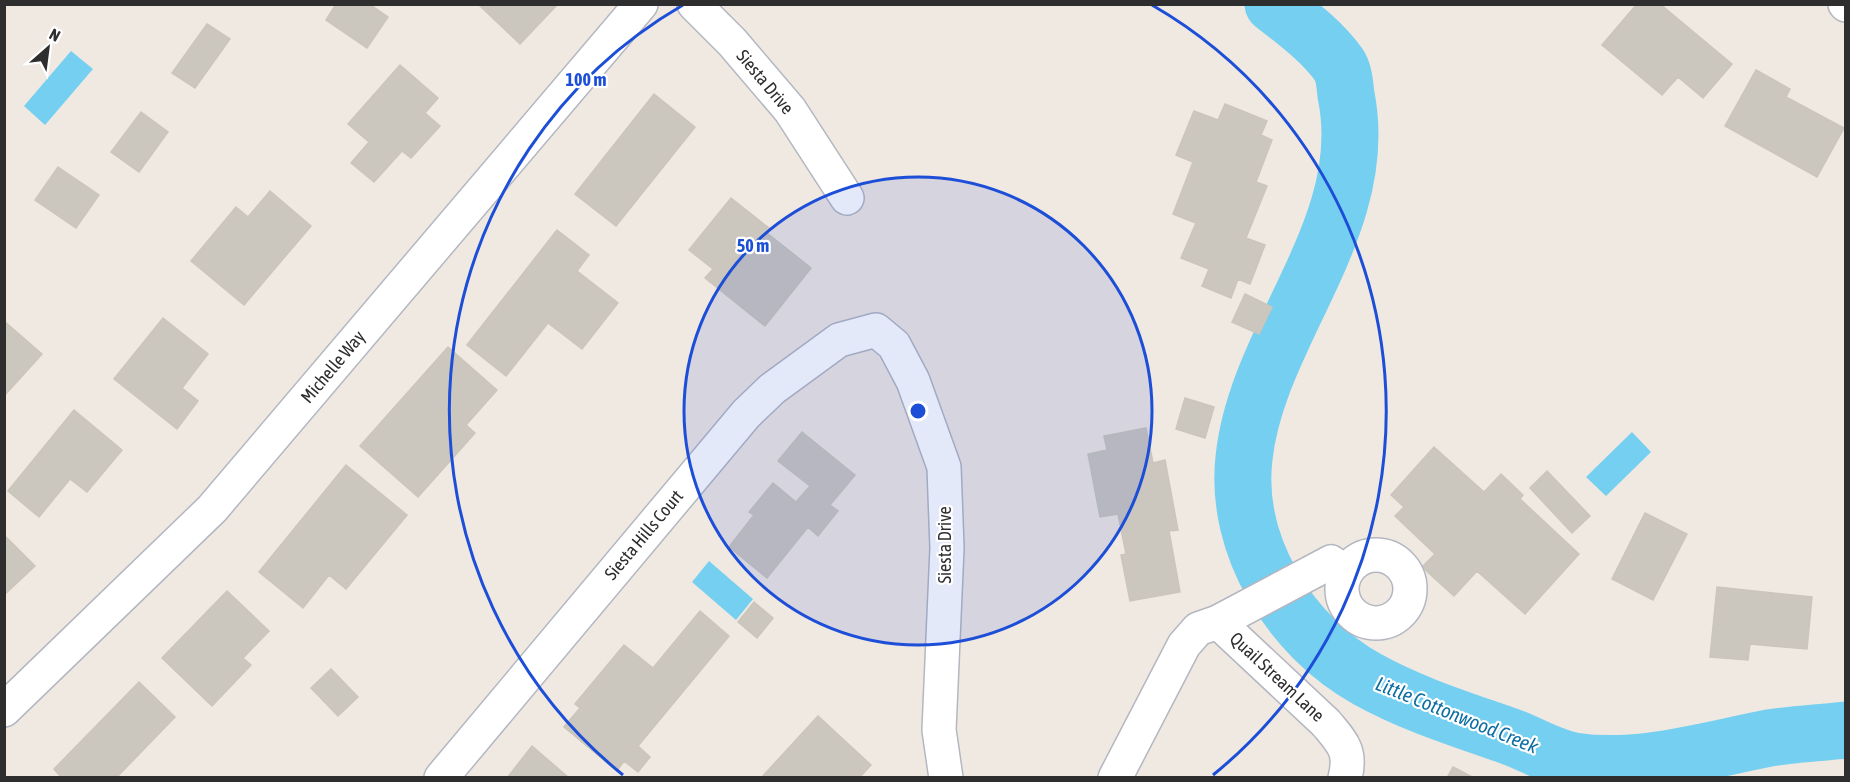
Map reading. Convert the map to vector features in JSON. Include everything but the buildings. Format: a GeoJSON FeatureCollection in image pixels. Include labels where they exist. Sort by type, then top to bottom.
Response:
{"type":"FeatureCollection","features":[{"type":"Feature","properties":{"kind":"street","name":"Michelle Way"},"geometry":{"type":"LineString","coordinates":[[4,710],[212,509],[641,4]]}},
{"type":"Feature","properties":{"kind":"street","name":"Siesta Drive"},"geometry":{"type":"LineString","coordinates":[[694,4],[732,42],[790,110],[847,198]]}},
{"type":"Feature","properties":{"kind":"street","name":"Siesta Drive"},"geometry":{"type":"LineString","coordinates":[[876,330],[894,345],[913,381],[944,467],[947,548],[939,730],[946,777]]}},
{"type":"Feature","properties":{"kind":"street","name":"Siesta Hills Court"},"geometry":{"type":"LineString","coordinates":[[441,777],[746,414],[772,389],[840,339],[876,330]]}},
{"type":"Feature","properties":{"kind":"street"},"geometry":{"type":"LineString","coordinates":[[1218,622],[1332,562],[1346,573]]}},
{"type":"Feature","properties":{"kind":"street","name":"Quail Stream Lane"},"geometry":{"type":"LineString","coordinates":[[1115,777],[1184,645],[1198,629],[1218,622],[1336,735],[1349,757],[1345,777]]}},
{"type":"Feature","properties":{"kind":"water"},"geometry":{"type":"Polygon","coordinates":[[[71,51],[93,69],[45,125],[24,106],[71,51]]]}},
{"type":"Feature","properties":{"kind":"water"},"geometry":{"type":"Polygon","coordinates":[[[1632,432],[1651,452],[1606,496],[1586,477],[1632,432]]]}},
{"type":"Feature","properties":{"kind":"water"},"geometry":{"type":"Polygon","coordinates":[[[709,561],[753,599],[736,620],[692,582],[709,561]]]}},
{"type":"Feature","properties":{"kind":"waterway","name":"Little Cottonwood Creek"},"geometry":{"type":"LineString","coordinates":[[1273,4],[1317,40],[1341,68],[1350,143],[1343,190],[1329,235],[1269,367],[1253,412],[1244,458],[1243,491],[1248,524],[1258,555],[1273,585],[1292,613],[1314,639],[1339,661],[1383,688],[1434,710],[1574,761],[1598,763],[1648,761],[1788,735],[1846,730]]}}]}
